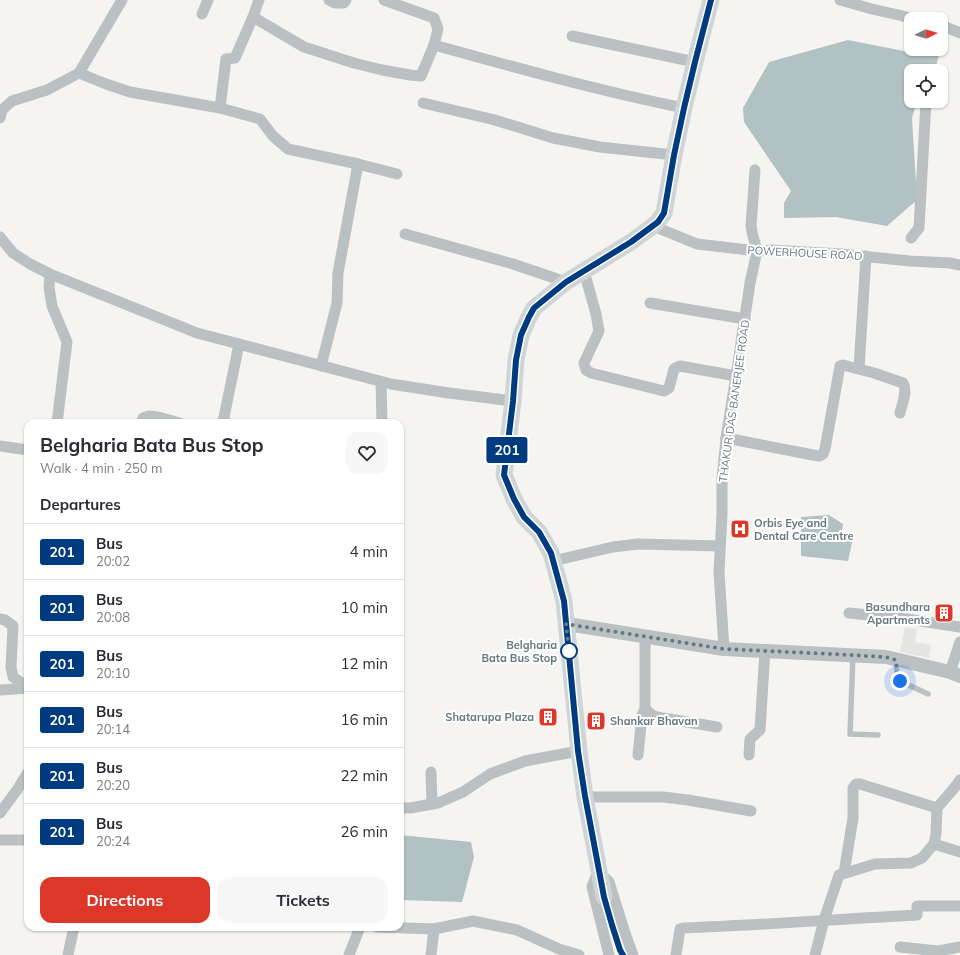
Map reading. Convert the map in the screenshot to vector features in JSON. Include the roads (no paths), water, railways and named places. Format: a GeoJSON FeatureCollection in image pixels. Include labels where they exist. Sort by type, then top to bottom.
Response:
{"type":"FeatureCollection","features":[{"type":"Feature","properties":{"kind":"main road"},"geometry":{"type":"LineString","coordinates":[[604,897],[598,871],[578,751],[564,601],[551,553],[539,532],[524,517],[514,499],[504,475],[513,401],[516,360],[521,335],[534,308],[566,282],[631,242],[658,222],[664,213],[684,108],[711,0]]}},
{"type":"Feature","properties":{"kind":"street"},"geometry":{"type":"LineString","coordinates":[[1,112],[12,101],[47,90],[79,73],[122,0]]}},
{"type":"Feature","properties":{"kind":"street"},"geometry":{"type":"LineString","coordinates":[[202,14],[208,0]]}},
{"type":"Feature","properties":{"kind":"street"},"geometry":{"type":"LineString","coordinates":[[220,108],[226,59],[235,58],[259,0]]}},
{"type":"Feature","properties":{"kind":"street"},"geometry":{"type":"LineString","coordinates":[[329,0],[335,3],[344,3],[346,0]]}},
{"type":"Feature","properties":{"kind":"street"},"geometry":{"type":"LineString","coordinates":[[252,17],[304,47],[354,63],[421,76],[434,45],[438,29],[434,18],[384,0]]}},
{"type":"Feature","properties":{"kind":"street"},"geometry":{"type":"LineString","coordinates":[[846,1],[904,16]]}},
{"type":"Feature","properties":{"kind":"street"},"geometry":{"type":"LineString","coordinates":[[948,28],[960,33]]}},
{"type":"Feature","properties":{"kind":"street"},"geometry":{"type":"LineString","coordinates":[[572,36],[695,62]]}},
{"type":"Feature","properties":{"kind":"street"},"geometry":{"type":"LineString","coordinates":[[434,45],[548,77],[684,108]]}},
{"type":"Feature","properties":{"kind":"street"},"geometry":{"type":"LineString","coordinates":[[79,73],[130,92],[220,108],[260,119],[273,136],[288,149],[397,174]]}},
{"type":"Feature","properties":{"kind":"street"},"geometry":{"type":"LineString","coordinates":[[423,103],[495,120],[553,138],[600,147],[674,155]]}},
{"type":"Feature","properties":{"kind":"street"},"geometry":{"type":"LineString","coordinates":[[910,238],[919,228],[926,108]]}},
{"type":"Feature","properties":{"kind":"street"},"geometry":{"type":"LineString","coordinates":[[321,366],[337,303],[338,273],[358,164]]}},
{"type":"Feature","properties":{"kind":"street"},"geometry":{"type":"LineString","coordinates":[[755,170],[751,226],[757,251]]}},
{"type":"Feature","properties":{"kind":"street","name":"POWERHOUSE ROAD"},"geometry":{"type":"LineString","coordinates":[[652,226],[697,244],[757,251],[773,250],[841,254],[960,265]]}},
{"type":"Feature","properties":{"kind":"street"},"geometry":{"type":"LineString","coordinates":[[405,234],[513,264],[566,282]]}},
{"type":"Feature","properties":{"kind":"street"},"geometry":{"type":"LineString","coordinates":[[0,237],[12,253],[50,274],[197,333],[390,384],[513,401]]}},
{"type":"Feature","properties":{"kind":"street","name":"THAKUR DAS BANERJEE ROAD"},"geometry":{"type":"LineString","coordinates":[[724,649],[719,572],[722,479],[726,438],[750,283],[757,251]]}},
{"type":"Feature","properties":{"kind":"street"},"geometry":{"type":"LineString","coordinates":[[858,368],[866,256]]}},
{"type":"Feature","properties":{"kind":"street"},"geometry":{"type":"LineString","coordinates":[[584,271],[596,314],[599,331],[584,363],[586,370],[591,373],[664,391],[669,388],[674,369],[680,366],[736,376]]}},
{"type":"Feature","properties":{"kind":"street"},"geometry":{"type":"LineString","coordinates":[[50,274],[49,287],[52,306],[66,342],[57,419]]}},
{"type":"Feature","properties":{"kind":"street"},"geometry":{"type":"LineString","coordinates":[[650,303],[745,319]]}},
{"type":"Feature","properties":{"kind":"street"},"geometry":{"type":"LineString","coordinates":[[225,419],[239,344]]}},
{"type":"Feature","properties":{"kind":"street"},"geometry":{"type":"LineString","coordinates":[[726,438],[819,456],[823,454],[826,449],[840,366],[843,364],[874,372],[903,383],[905,386],[905,392],[900,413]]}},
{"type":"Feature","properties":{"kind":"street"},"geometry":{"type":"LineString","coordinates":[[381,382],[382,419]]}},
{"type":"Feature","properties":{"kind":"street"},"geometry":{"type":"LineString","coordinates":[[143,419],[149,416],[165,419]]}},
{"type":"Feature","properties":{"kind":"street"},"geometry":{"type":"LineString","coordinates":[[0,446],[24,449]]}},
{"type":"Feature","properties":{"kind":"street"},"geometry":{"type":"LineString","coordinates":[[554,561],[613,547],[638,544],[719,546]]}},
{"type":"Feature","properties":{"kind":"street"},"geometry":{"type":"LineString","coordinates":[[849,613],[908,619],[960,627]]}},
{"type":"Feature","properties":{"kind":"street"},"geometry":{"type":"LineString","coordinates":[[0,619],[5,620],[13,626],[5,666],[13,677],[24,684]]}},
{"type":"Feature","properties":{"kind":"street"},"geometry":{"type":"LineString","coordinates":[[566,624],[724,649],[886,657],[955,674],[960,642]]}},
{"type":"Feature","properties":{"kind":"street"},"geometry":{"type":"LineString","coordinates":[[638,755],[642,715],[645,709],[645,636]]}},
{"type":"Feature","properties":{"kind":"street"},"geometry":{"type":"LineString","coordinates":[[749,755],[750,739],[760,730],[764,650]]}},
{"type":"Feature","properties":{"kind":"street"},"geometry":{"type":"LineString","coordinates":[[2,690],[24,687]]}},
{"type":"Feature","properties":{"kind":"street"},"geometry":{"type":"LineString","coordinates":[[645,709],[657,717],[717,727]]}},
{"type":"Feature","properties":{"kind":"street"},"geometry":{"type":"LineString","coordinates":[[404,808],[438,803],[463,792],[490,774],[525,761],[578,751]]}},
{"type":"Feature","properties":{"kind":"street"},"geometry":{"type":"LineString","coordinates":[[431,772],[432,804]]}},
{"type":"Feature","properties":{"kind":"street"},"geometry":{"type":"LineString","coordinates":[[0,813],[24,779]]}},
{"type":"Feature","properties":{"kind":"street"},"geometry":{"type":"LineString","coordinates":[[815,955],[824,920],[839,875],[875,864],[911,863],[922,858],[934,844],[937,808],[955,788],[960,780]]}},
{"type":"Feature","properties":{"kind":"street"},"geometry":{"type":"LineString","coordinates":[[844,873],[853,818],[853,788],[856,784],[937,808]]}},
{"type":"Feature","properties":{"kind":"street"},"geometry":{"type":"LineString","coordinates":[[585,796],[664,797],[751,811]]}},
{"type":"Feature","properties":{"kind":"street"},"geometry":{"type":"LineString","coordinates":[[0,840],[24,840]]}},
{"type":"Feature","properties":{"kind":"street"},"geometry":{"type":"LineString","coordinates":[[934,844],[960,852]]}},
{"type":"Feature","properties":{"kind":"street"},"geometry":{"type":"LineString","coordinates":[[609,955],[592,887],[598,871],[609,882],[633,955]]}},
{"type":"Feature","properties":{"kind":"street"},"geometry":{"type":"LineString","coordinates":[[676,955],[680,929],[685,928],[917,915],[917,906],[960,906]]}},
{"type":"Feature","properties":{"kind":"street"},"geometry":{"type":"LineString","coordinates":[[404,928],[434,929],[473,921],[517,930],[559,949],[575,954]]}},
{"type":"Feature","properties":{"kind":"street"},"geometry":{"type":"LineString","coordinates":[[431,955],[434,929]]}},
{"type":"Feature","properties":{"kind":"street"},"geometry":{"type":"LineString","coordinates":[[68,955],[73,931]]}},
{"type":"Feature","properties":{"kind":"street"},"geometry":{"type":"LineString","coordinates":[[349,955],[358,931]]}},
{"type":"Feature","properties":{"kind":"street"},"geometry":{"type":"LineString","coordinates":[[900,947],[938,951],[960,947]]}},
{"type":"Feature","properties":{"kind":"lane"},"geometry":{"type":"LineString","coordinates":[[853,655],[850,734],[878,735]]}},
{"type":"Feature","properties":{"kind":"lane"},"geometry":{"type":"LineString","coordinates":[[896,660],[897,674],[900,681],[928,694]]}},
{"type":"Feature","properties":{"kind":"place","name":"Orbis Eye and Dental Care Centre"},"geometry":{"type":"Point","coordinates":[740,529]}},
{"type":"Feature","properties":{"kind":"place","name":"Basundhara Apartments"},"geometry":{"type":"Point","coordinates":[944,613]}},
{"type":"Feature","properties":{"kind":"place","name":"Belgharia Bata Bus Stop"},"geometry":{"type":"Point","coordinates":[569,651]}},
{"type":"Feature","properties":{"kind":"place","name":"Shatarupa Plaza"},"geometry":{"type":"Point","coordinates":[548,717]}},
{"type":"Feature","properties":{"kind":"place","name":"Shankar Bhavan"},"geometry":{"type":"Point","coordinates":[596,721]}}]}
